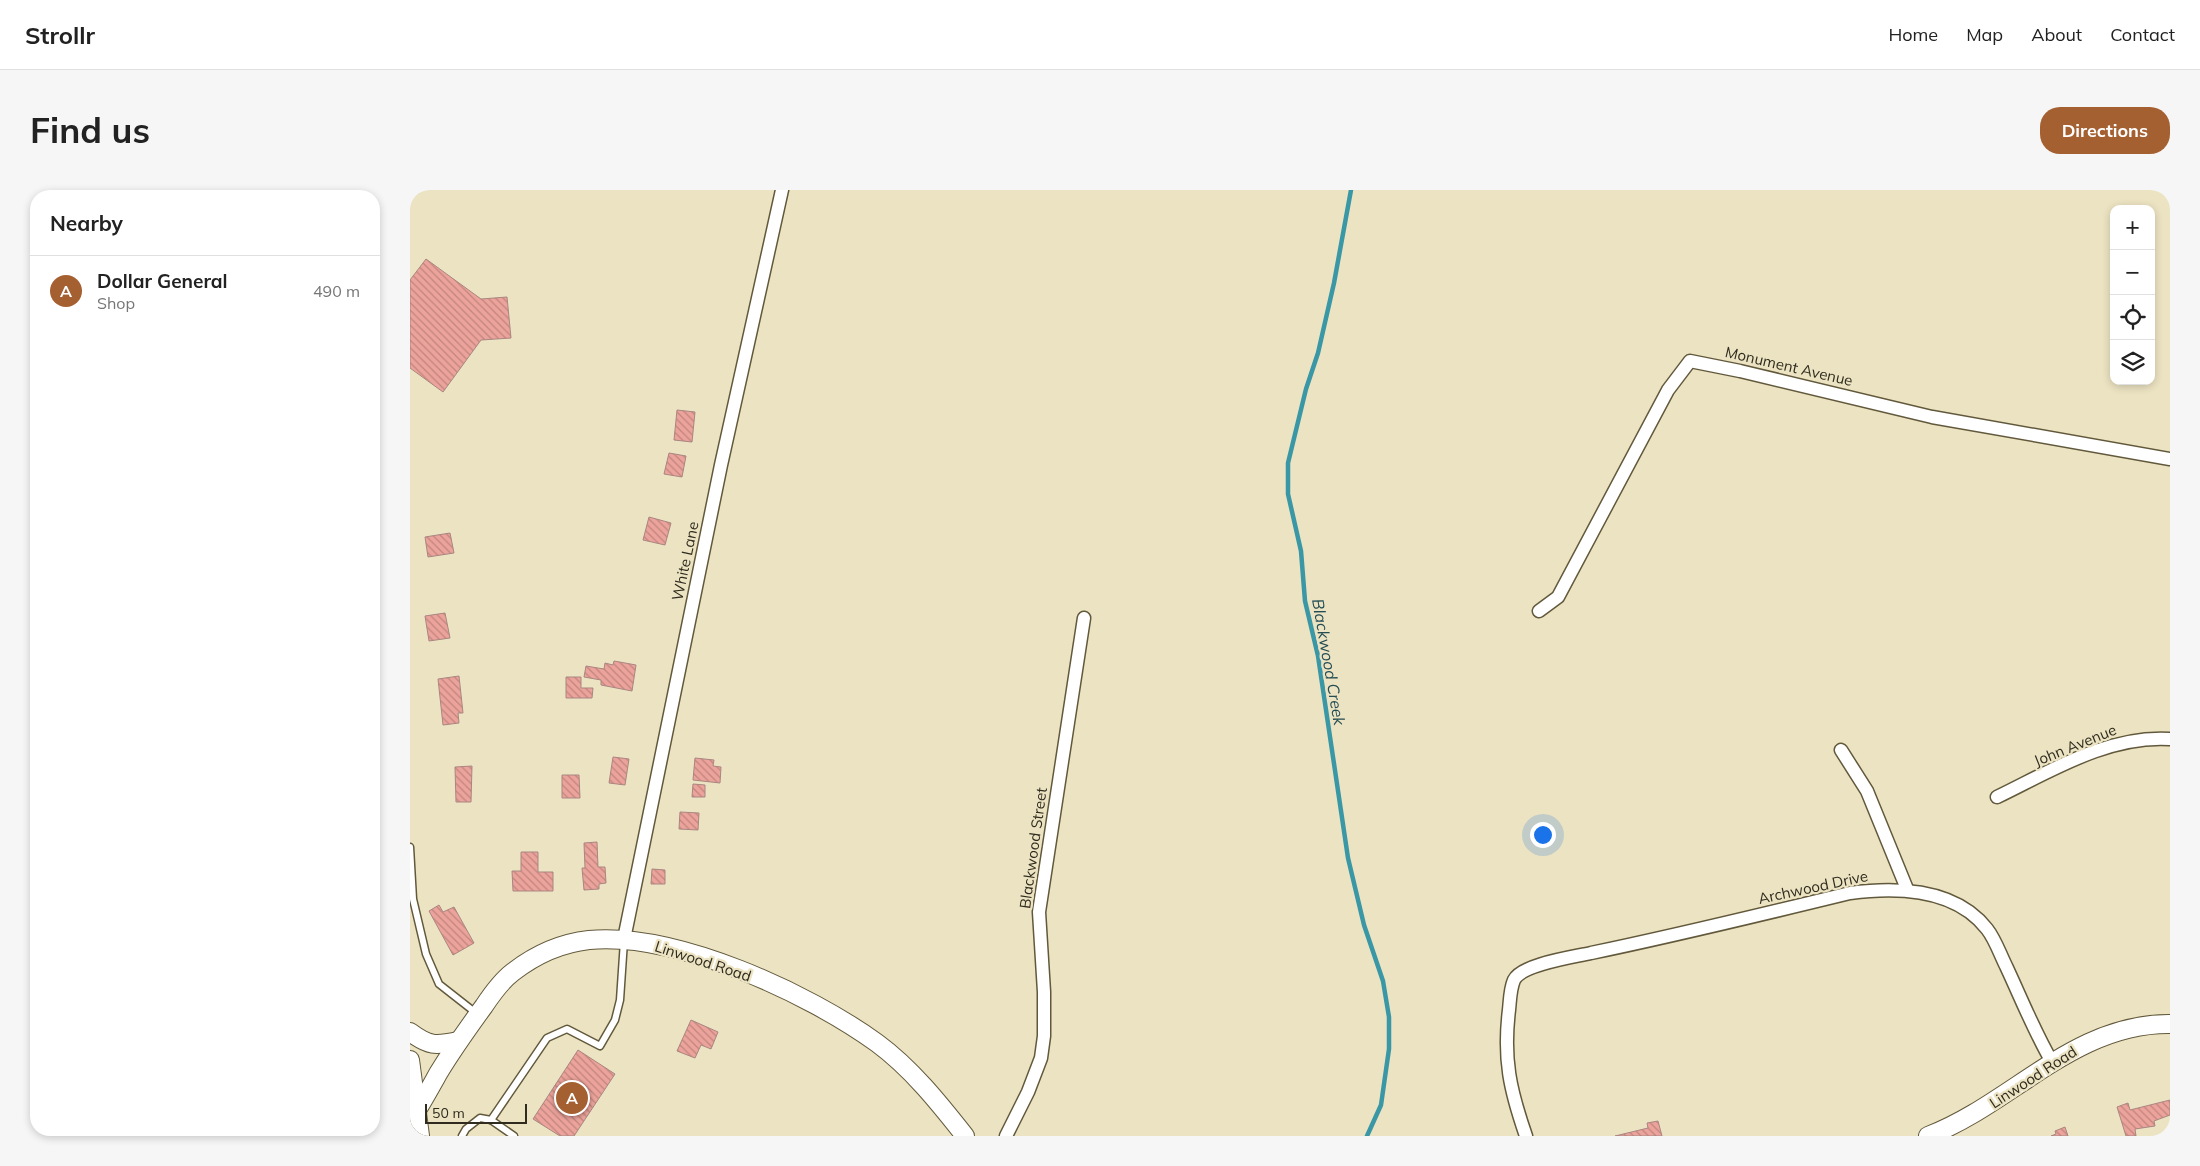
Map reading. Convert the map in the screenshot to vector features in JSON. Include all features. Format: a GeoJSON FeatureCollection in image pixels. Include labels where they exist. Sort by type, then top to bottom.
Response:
{"type":"FeatureCollection","features":[{"type":"Feature","properties":{"kind":"main road","name":"Linwood Road"},"geometry":{"type":"LineString","coordinates":[[414,1116],[458,1041],[506,978],[530,961],[561,946],[589,940],[624,939],[659,945],[728,966],[828,1011],[878,1044],[912,1075],[966,1136]]}},
{"type":"Feature","properties":{"kind":"main road","name":"Linwood Road"},"geometry":{"type":"LineString","coordinates":[[1928,1136],[1967,1119],[2052,1062],[2090,1041],[2125,1029],[2155,1024],[2170,1024]]}},
{"type":"Feature","properties":{"kind":"main road"},"geometry":{"type":"LineString","coordinates":[[410,1032],[424,1042],[438,1046],[458,1041]]}},
{"type":"Feature","properties":{"kind":"main road"},"geometry":{"type":"LineString","coordinates":[[410,1060],[414,1116],[420,1136]]}},
{"type":"Feature","properties":{"kind":"street","name":"White Lane"},"geometry":{"type":"LineString","coordinates":[[624,939],[721,465],[782,190]]}},
{"type":"Feature","properties":{"kind":"street","name":"Monument Avenue"},"geometry":{"type":"LineString","coordinates":[[1539,611],[1558,597],[1668,390],[1690,361],[1740,370],[1932,417],[2170,459]]}},
{"type":"Feature","properties":{"kind":"street","name":"Blackwood Street"},"geometry":{"type":"LineString","coordinates":[[1006,1136],[1041,1058],[1044,1036],[1044,992],[1039,912],[1084,618]]}},
{"type":"Feature","properties":{"kind":"street","name":"John Avenue"},"geometry":{"type":"LineString","coordinates":[[1997,797],[2104,748],[2124,742],[2170,739]]}},
{"type":"Feature","properties":{"kind":"street"},"geometry":{"type":"LineString","coordinates":[[1841,750],[1867,791],[1907,889]]}},
{"type":"Feature","properties":{"kind":"street","name":"Archwood Drive"},"geometry":{"type":"LineString","coordinates":[[1526,1136],[1509,1079],[1506,1061],[1510,1000],[1514,980],[1523,972],[1546,963],[1670,936],[1850,893],[1875,889],[1907,889],[1941,898],[1974,915],[1988,929],[2034,1032],[2052,1062]]}},
{"type":"Feature","properties":{"kind":"lane"},"geometry":{"type":"LineString","coordinates":[[410,847],[413,899],[426,954],[439,984],[478,1014]]}},
{"type":"Feature","properties":{"kind":"lane"},"geometry":{"type":"LineString","coordinates":[[491,1120],[547,1038],[567,1028],[600,1046],[615,1020],[620,1000],[624,939]]}},
{"type":"Feature","properties":{"kind":"lane"},"geometry":{"type":"LineString","coordinates":[[462,1136],[466,1129],[480,1118],[491,1120],[514,1136]]}},
{"type":"Feature","properties":{"kind":"building"},"geometry":{"type":"Polygon","coordinates":[[[426,259],[481,299],[507,297],[511,338],[481,340],[443,392],[410,368],[410,280],[426,259]]]}},
{"type":"Feature","properties":{"kind":"building"},"geometry":{"type":"Polygon","coordinates":[[[677,410],[695,412],[692,442],[674,440],[677,410]]]}},
{"type":"Feature","properties":{"kind":"building"},"geometry":{"type":"Polygon","coordinates":[[[669,453],[686,456],[682,477],[664,474],[669,453]]]}},
{"type":"Feature","properties":{"kind":"building"},"geometry":{"type":"Polygon","coordinates":[[[649,517],[671,523],[665,545],[643,540],[649,517]]]}},
{"type":"Feature","properties":{"kind":"building"},"geometry":{"type":"Polygon","coordinates":[[[450,533],[454,553],[428,557],[425,537],[450,533]]]}},
{"type":"Feature","properties":{"kind":"building"},"geometry":{"type":"Polygon","coordinates":[[[445,613],[450,638],[429,641],[425,616],[445,613]]]}},
{"type":"Feature","properties":{"kind":"building"},"geometry":{"type":"Polygon","coordinates":[[[614,661],[636,665],[632,691],[601,685],[601,680],[584,677],[586,666],[604,669],[605,663],[613,665],[614,661]]]}},
{"type":"Feature","properties":{"kind":"building"},"geometry":{"type":"Polygon","coordinates":[[[459,676],[463,713],[458,713],[459,723],[443,725],[438,679],[459,676]]]}},
{"type":"Feature","properties":{"kind":"building"},"geometry":{"type":"Polygon","coordinates":[[[566,677],[581,677],[581,688],[593,688],[592,698],[566,698],[566,677]]]}},
{"type":"Feature","properties":{"kind":"building"},"geometry":{"type":"Polygon","coordinates":[[[613,757],[629,759],[625,785],[609,783],[613,757]]]}},
{"type":"Feature","properties":{"kind":"building"},"geometry":{"type":"Polygon","coordinates":[[[695,758],[714,760],[713,766],[721,767],[720,783],[693,780],[695,758]]]}},
{"type":"Feature","properties":{"kind":"building"},"geometry":{"type":"Polygon","coordinates":[[[472,766],[471,802],[456,802],[455,767],[472,766]]]}},
{"type":"Feature","properties":{"kind":"building"},"geometry":{"type":"Polygon","coordinates":[[[562,775],[579,775],[580,798],[562,798],[562,775]]]}},
{"type":"Feature","properties":{"kind":"building"},"geometry":{"type":"Polygon","coordinates":[[[693,784],[705,785],[705,797],[692,797],[693,784]]]}},
{"type":"Feature","properties":{"kind":"building"},"geometry":{"type":"Polygon","coordinates":[[[680,812],[699,813],[698,830],[679,829],[680,812]]]}},
{"type":"Feature","properties":{"kind":"building"},"geometry":{"type":"Polygon","coordinates":[[[597,842],[598,867],[605,867],[606,883],[599,884],[599,889],[584,890],[582,868],[585,868],[584,843],[597,842]]]}},
{"type":"Feature","properties":{"kind":"building"},"geometry":{"type":"Polygon","coordinates":[[[521,852],[538,852],[538,872],[553,872],[553,891],[513,891],[512,871],[521,871],[521,852]]]}},
{"type":"Feature","properties":{"kind":"building"},"geometry":{"type":"Polygon","coordinates":[[[652,869],[665,870],[665,884],[651,884],[652,869]]]}},
{"type":"Feature","properties":{"kind":"building"},"geometry":{"type":"Polygon","coordinates":[[[439,905],[443,912],[454,907],[474,943],[453,955],[429,911],[439,905]]]}},
{"type":"Feature","properties":{"kind":"building"},"geometry":{"type":"Polygon","coordinates":[[[691,1020],[718,1032],[711,1049],[701,1045],[695,1058],[677,1051],[691,1020]]]}},
{"type":"Feature","properties":{"kind":"building"},"geometry":{"type":"Polygon","coordinates":[[[578,1050],[615,1074],[574,1136],[560,1136],[533,1119],[578,1050]]]}},
{"type":"Feature","properties":{"kind":"building"},"geometry":{"type":"Polygon","coordinates":[[[2170,1100],[2170,1115],[2154,1121],[2155,1126],[2135,1129],[2136,1136],[2126,1136],[2117,1107],[2128,1103],[2130,1110],[2170,1100]]]}},
{"type":"Feature","properties":{"kind":"building"},"geometry":{"type":"Polygon","coordinates":[[[1658,1121],[1662,1136],[1615,1136],[1648,1128],[1647,1123],[1658,1121]]]}},
{"type":"Feature","properties":{"kind":"building"},"geometry":{"type":"Polygon","coordinates":[[[2065,1127],[2068,1136],[2051,1136],[2056,1134],[2055,1131],[2065,1127]]]}},
{"type":"Feature","properties":{"kind":"waterway","name":"Blackwood Creek"},"geometry":{"type":"LineString","coordinates":[[1351,190],[1334,283],[1318,353],[1306,389],[1288,463],[1288,494],[1301,551],[1305,601],[1318,656],[1348,858],[1364,925],[1383,981],[1389,1017],[1389,1049],[1381,1105],[1367,1136]]}},
{"type":"Feature","properties":{"kind":"place","name":"Dollar General"},"geometry":{"type":"Point","coordinates":[572,1098]}}]}
